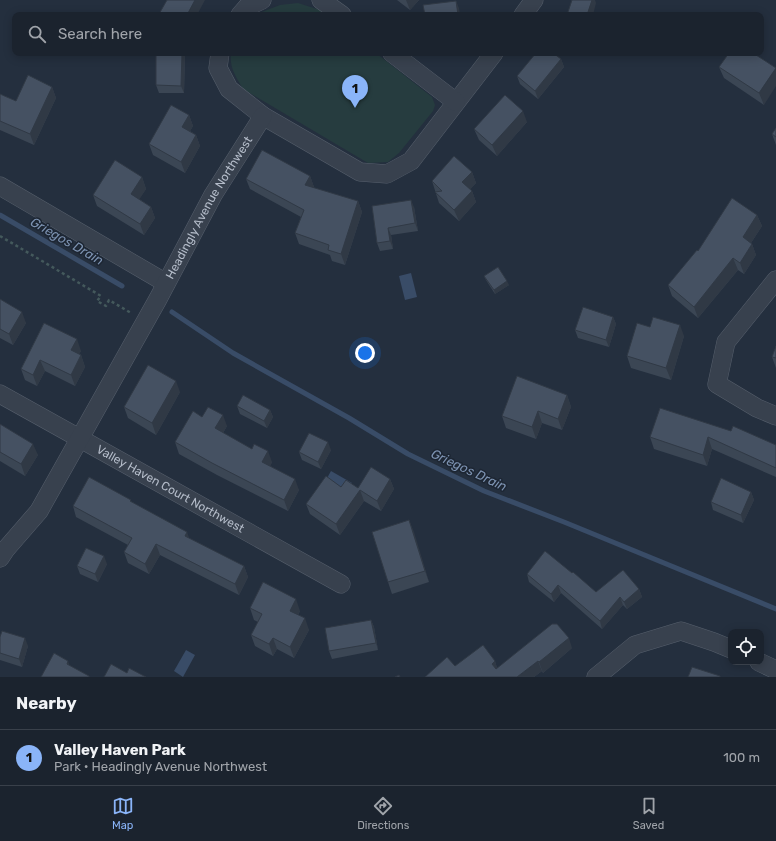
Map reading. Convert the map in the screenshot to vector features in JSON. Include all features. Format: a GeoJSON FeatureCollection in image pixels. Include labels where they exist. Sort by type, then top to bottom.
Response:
{"type":"FeatureCollection","features":[{"type":"Feature","properties":{"kind":"street"},"geometry":{"type":"LineString","coordinates":[[243,12],[247,7],[262,0]]}},
{"type":"Feature","properties":{"kind":"street"},"geometry":{"type":"LineString","coordinates":[[321,0],[338,12]]}},
{"type":"Feature","properties":{"kind":"street"},"geometry":{"type":"LineString","coordinates":[[525,12],[534,0]]}},
{"type":"Feature","properties":{"kind":"street"},"geometry":{"type":"LineString","coordinates":[[220,56],[218,68],[229,89],[263,116],[360,172],[387,174],[411,161],[492,56]]}},
{"type":"Feature","properties":{"kind":"street"},"geometry":{"type":"LineString","coordinates":[[396,56],[456,102]]}},
{"type":"Feature","properties":{"kind":"street","name":"Headingly Avenue Northwest"},"geometry":{"type":"LineString","coordinates":[[0,558],[39,511],[166,283],[213,194],[263,116]]}},
{"type":"Feature","properties":{"kind":"street"},"geometry":{"type":"LineString","coordinates":[[0,186],[166,283]]}},
{"type":"Feature","properties":{"kind":"street"},"geometry":{"type":"LineString","coordinates":[[776,280],[726,342],[717,384],[757,408],[776,416]]}},
{"type":"Feature","properties":{"kind":"street","name":"Valley Haven Court Northwest"},"geometry":{"type":"LineString","coordinates":[[0,394],[341,584]]}},
{"type":"Feature","properties":{"kind":"street"},"geometry":{"type":"LineString","coordinates":[[596,677],[635,645],[681,631],[728,648]]}},
{"type":"Feature","properties":{"kind":"street"},"geometry":{"type":"LineString","coordinates":[[764,664],[776,670]]}},
{"type":"Feature","properties":{"kind":"path"},"geometry":{"type":"LineString","coordinates":[[0,236],[101,296],[97,301],[106,306],[109,300],[145,321]]}},
{"type":"Feature","properties":{"kind":"green space"},"geometry":{"type":"Polygon","coordinates":[[[298,3],[323,12],[262,12],[280,5],[298,3]]]}},
{"type":"Feature","properties":{"kind":"green space"},"geometry":{"type":"Polygon","coordinates":[[[231,56],[380,56],[432,97],[435,105],[433,111],[399,153],[388,162],[368,163],[243,89],[232,67],[231,56]]]}},
{"type":"Feature","properties":{"kind":"water"},"geometry":{"type":"Polygon","coordinates":[[[411,273],[417,297],[405,300],[399,276],[411,273]]]}},
{"type":"Feature","properties":{"kind":"water"},"geometry":{"type":"Polygon","coordinates":[[[331,471],[352,483],[347,492],[326,480],[331,471]]]}},
{"type":"Feature","properties":{"kind":"water"},"geometry":{"type":"Polygon","coordinates":[[[186,650],[195,655],[183,677],[174,671],[186,650]]]}},
{"type":"Feature","properties":{"kind":"building"},"geometry":{"type":"Polygon","coordinates":[[[167,0],[195,0],[189,12],[160,12],[167,0]]]}},
{"type":"Feature","properties":{"kind":"building"},"geometry":{"type":"Polygon","coordinates":[[[572,0],[592,0],[588,12],[568,12],[572,0]]]}},
{"type":"Feature","properties":{"kind":"building"},"geometry":{"type":"Polygon","coordinates":[[[456,1],[458,12],[424,12],[423,5],[456,1]]]}},
{"type":"Feature","properties":{"kind":"building"},"geometry":{"type":"Polygon","coordinates":[[[156,56],[182,56],[181,86],[156,85],[156,56]]]}},
{"type":"Feature","properties":{"kind":"building"},"geometry":{"type":"Polygon","coordinates":[[[534,56],[557,56],[561,59],[535,91],[517,76],[534,56]]]}},
{"type":"Feature","properties":{"kind":"building"},"geometry":{"type":"Polygon","coordinates":[[[727,56],[758,56],[776,68],[759,93],[719,67],[727,56]]]}},
{"type":"Feature","properties":{"kind":"building"},"geometry":{"type":"Polygon","coordinates":[[[28,75],[52,87],[30,134],[0,121],[0,94],[16,101],[28,75]]]}},
{"type":"Feature","properties":{"kind":"building"},"geometry":{"type":"Polygon","coordinates":[[[505,95],[523,111],[492,145],[474,129],[505,95]]]}},
{"type":"Feature","properties":{"kind":"building"},"geometry":{"type":"Polygon","coordinates":[[[171,105],[189,115],[182,127],[196,135],[181,162],[149,144],[171,105]]]}},
{"type":"Feature","properties":{"kind":"building"},"geometry":{"type":"Polygon","coordinates":[[[776,128],[776,137],[772,134],[776,128]]]}},
{"type":"Feature","properties":{"kind":"building"},"geometry":{"type":"Polygon","coordinates":[[[262,150],[310,176],[305,185],[358,201],[341,254],[328,250],[329,245],[295,233],[304,210],[246,179],[262,150]]]}},
{"type":"Feature","properties":{"kind":"building"},"geometry":{"type":"Polygon","coordinates":[[[454,156],[472,172],[462,182],[472,191],[454,210],[435,192],[442,191],[432,181],[454,156]]]}},
{"type":"Feature","properties":{"kind":"building"},"geometry":{"type":"Polygon","coordinates":[[[115,160],[142,177],[131,194],[151,207],[140,224],[93,195],[115,160]]]}},
{"type":"Feature","properties":{"kind":"building"},"geometry":{"type":"Polygon","coordinates":[[[732,198],[757,215],[743,237],[752,244],[740,263],[733,258],[694,307],[668,285],[697,250],[698,251],[732,198]]]}},
{"type":"Feature","properties":{"kind":"building"},"geometry":{"type":"Polygon","coordinates":[[[411,200],[415,223],[388,228],[390,241],[377,243],[372,206],[411,200]]]}},
{"type":"Feature","properties":{"kind":"building"},"geometry":{"type":"Polygon","coordinates":[[[498,267],[507,281],[494,290],[484,276],[498,267]]]}},
{"type":"Feature","properties":{"kind":"building"},"geometry":{"type":"Polygon","coordinates":[[[0,299],[22,312],[9,334],[0,329],[0,299]]]}},
{"type":"Feature","properties":{"kind":"building"},"geometry":{"type":"Polygon","coordinates":[[[583,307],[613,317],[606,340],[575,330],[583,307]]]}},
{"type":"Feature","properties":{"kind":"building"},"geometry":{"type":"Polygon","coordinates":[[[653,317],[680,325],[666,368],[627,356],[637,323],[650,327],[653,317]]]}},
{"type":"Feature","properties":{"kind":"building"},"geometry":{"type":"Polygon","coordinates":[[[44,323],[77,339],[71,350],[81,355],[71,375],[40,360],[33,375],[21,369],[44,323]]]}},
{"type":"Feature","properties":{"kind":"building"},"geometry":{"type":"Polygon","coordinates":[[[776,346],[776,358],[772,357],[776,346]]]}},
{"type":"Feature","properties":{"kind":"building"},"geometry":{"type":"Polygon","coordinates":[[[148,365],[176,381],[152,423],[124,407],[148,365]]]}},
{"type":"Feature","properties":{"kind":"building"},"geometry":{"type":"Polygon","coordinates":[[[517,376],[567,395],[558,419],[538,411],[532,427],[502,416],[517,376]]]}},
{"type":"Feature","properties":{"kind":"building"},"geometry":{"type":"Polygon","coordinates":[[[243,395],[270,410],[264,421],[237,406],[243,395]]]}},
{"type":"Feature","properties":{"kind":"building"},"geometry":{"type":"Polygon","coordinates":[[[208,407],[223,415],[215,428],[252,449],[254,444],[268,451],[262,462],[295,479],[284,500],[175,442],[193,411],[202,417],[208,407]]]}},
{"type":"Feature","properties":{"kind":"building"},"geometry":{"type":"Polygon","coordinates":[[[660,408],[731,431],[733,426],[776,445],[776,468],[708,437],[703,455],[650,437],[660,408]]]}},
{"type":"Feature","properties":{"kind":"building"},"geometry":{"type":"Polygon","coordinates":[[[0,424],[33,444],[21,464],[0,452],[0,424]]]}},
{"type":"Feature","properties":{"kind":"building"},"geometry":{"type":"Polygon","coordinates":[[[309,433],[328,442],[318,462],[299,452],[309,433]]]}},
{"type":"Feature","properties":{"kind":"building"},"geometry":{"type":"Polygon","coordinates":[[[371,467],[390,479],[377,501],[360,490],[336,524],[306,504],[326,476],[341,487],[346,480],[358,488],[371,467]]]}},
{"type":"Feature","properties":{"kind":"building"},"geometry":{"type":"Polygon","coordinates":[[[89,477],[187,532],[185,536],[244,566],[235,584],[156,544],[145,564],[124,552],[132,538],[73,506],[89,477]]]}},
{"type":"Feature","properties":{"kind":"building"},"geometry":{"type":"Polygon","coordinates":[[[721,478],[751,492],[741,515],[711,502],[721,478]]]}},
{"type":"Feature","properties":{"kind":"building"},"geometry":{"type":"Polygon","coordinates":[[[409,520],[425,571],[388,582],[372,532],[409,520]]]}},
{"type":"Feature","properties":{"kind":"building"},"geometry":{"type":"Polygon","coordinates":[[[86,548],[104,556],[95,574],[77,566],[86,548]]]}},
{"type":"Feature","properties":{"kind":"building"},"geometry":{"type":"Polygon","coordinates":[[[545,551],[596,592],[623,570],[639,589],[624,602],[620,597],[600,621],[558,585],[551,594],[527,574],[545,551]]]}},
{"type":"Feature","properties":{"kind":"building"},"geometry":{"type":"Polygon","coordinates":[[[263,582],[296,599],[290,611],[305,618],[290,647],[273,638],[269,644],[251,635],[262,614],[250,608],[263,582]]]}},
{"type":"Feature","properties":{"kind":"building"},"geometry":{"type":"Polygon","coordinates":[[[371,620],[376,643],[329,651],[325,628],[371,620]]]}},
{"type":"Feature","properties":{"kind":"building"},"geometry":{"type":"Polygon","coordinates":[[[552,624],[557,624],[569,638],[539,662],[538,661],[517,677],[425,677],[447,657],[455,666],[483,645],[495,661],[492,664],[496,669],[552,624]]]}},
{"type":"Feature","properties":{"kind":"building"},"geometry":{"type":"Polygon","coordinates":[[[2,631],[25,638],[19,659],[0,653],[0,637],[2,631]]]}},
{"type":"Feature","properties":{"kind":"building"},"geometry":{"type":"Polygon","coordinates":[[[54,653],[68,661],[67,664],[89,677],[41,677],[54,653]]]}},
{"type":"Feature","properties":{"kind":"building"},"geometry":{"type":"Polygon","coordinates":[[[111,664],[127,673],[129,668],[146,677],[104,677],[111,664]]]}},
{"type":"Feature","properties":{"kind":"building"},"geometry":{"type":"Polygon","coordinates":[[[692,667],[720,676],[720,677],[688,677],[692,667]]]}},
{"type":"Feature","properties":{"kind":"waterway","name":"Griegos Drain"},"geometry":{"type":"LineString","coordinates":[[0,215],[122,286]]}},
{"type":"Feature","properties":{"kind":"waterway","name":"Griegos Drain"},"geometry":{"type":"LineString","coordinates":[[172,312],[233,353],[349,418],[408,454],[484,491],[564,522],[776,609]]}},
{"type":"Feature","properties":{"kind":"place","name":"Valley Haven Park"},"geometry":{"type":"Point","coordinates":[355,108]}}]}
